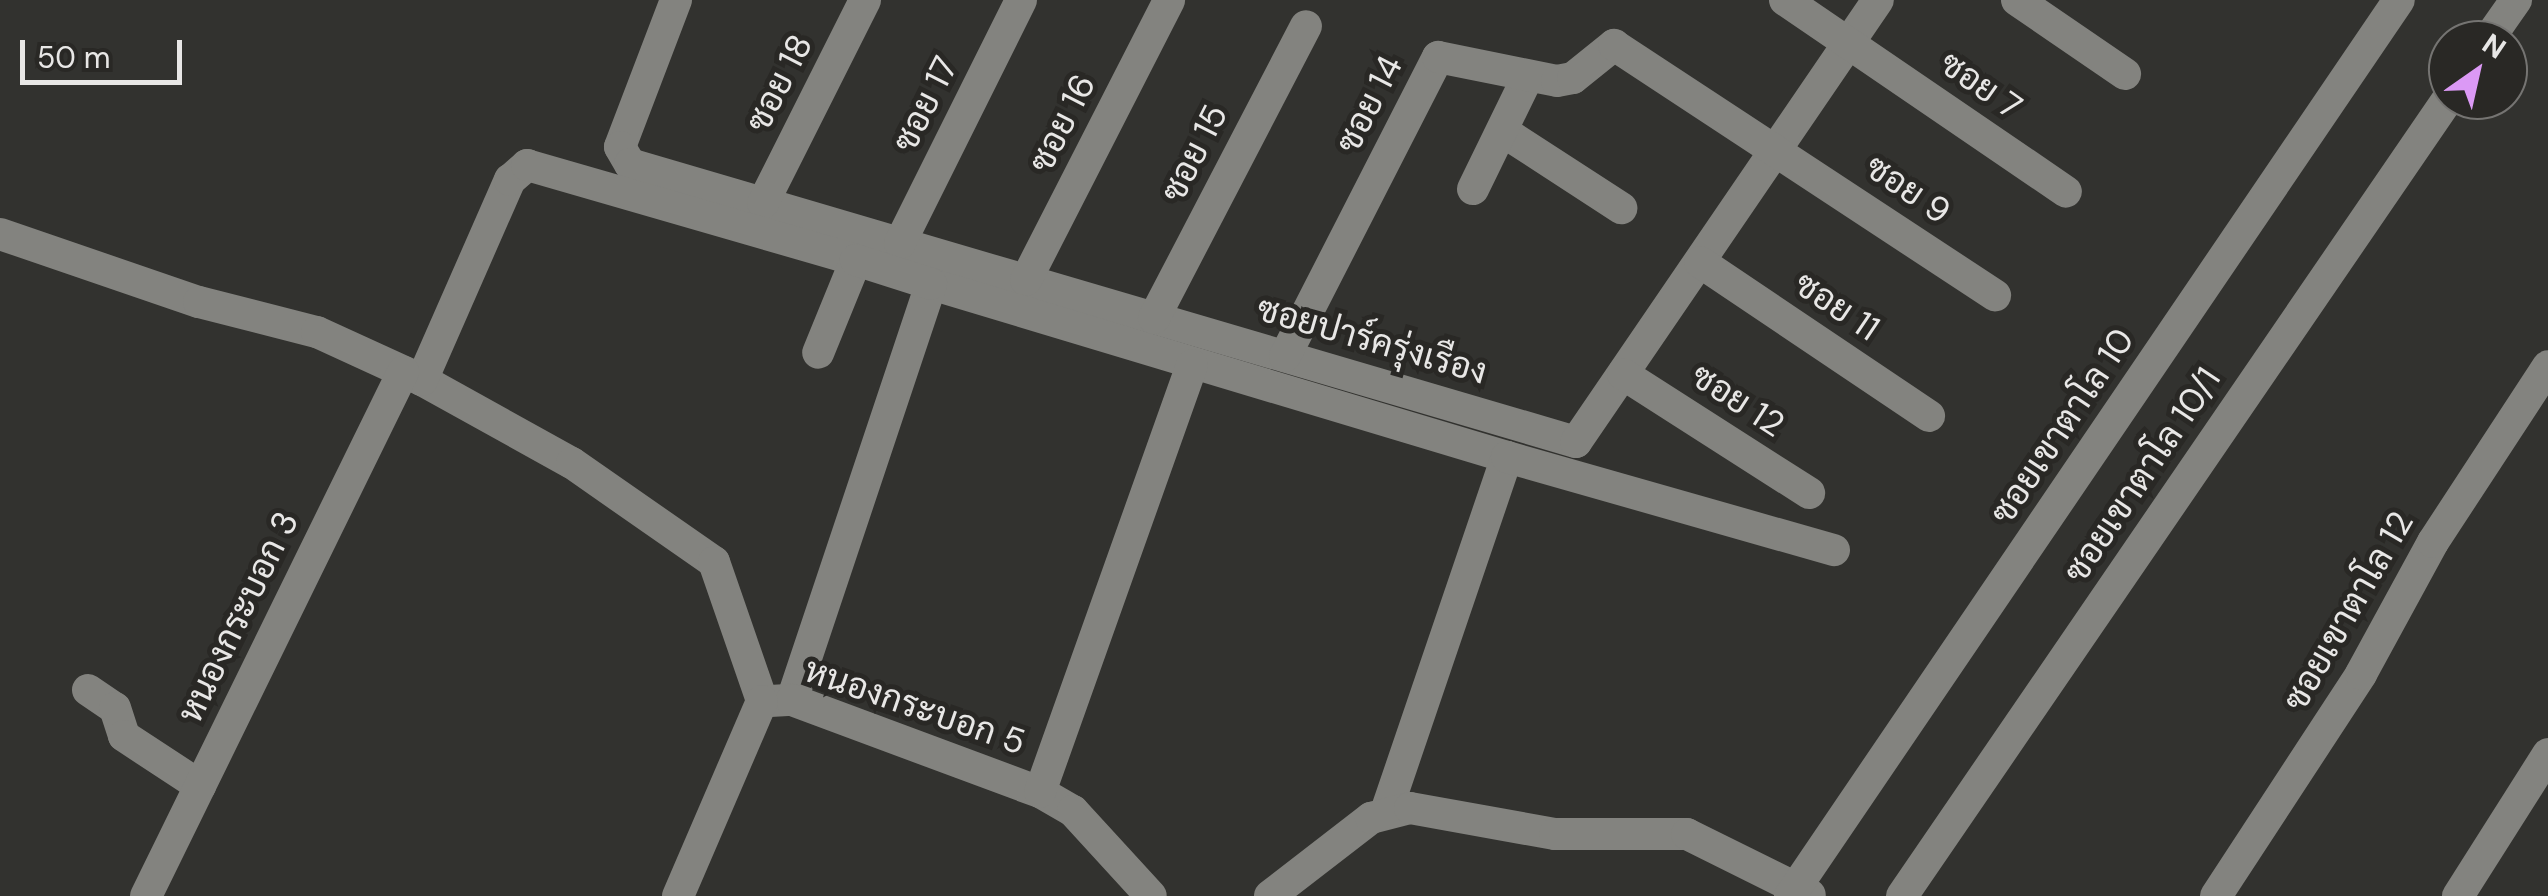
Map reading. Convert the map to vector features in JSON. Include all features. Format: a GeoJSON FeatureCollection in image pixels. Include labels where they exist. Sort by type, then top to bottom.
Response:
{"type":"FeatureCollection","features":[{"type":"Feature","properties":{"kind":"street","name":"ซอยปาร์ครุ่งเรือง"},"geometry":{"type":"LineString","coordinates":[[676,0],[620,147],[630,164],[1576,442],[1878,0]]}},
{"type":"Feature","properties":{"kind":"street","name":"ซอย 18"},"geometry":{"type":"LineString","coordinates":[[763,203],[865,0]]}},
{"type":"Feature","properties":{"kind":"street","name":"ซอย 17"},"geometry":{"type":"LineString","coordinates":[[900,243],[1021,0]]}},
{"type":"Feature","properties":{"kind":"street","name":"ซอย 7"},"geometry":{"type":"LineString","coordinates":[[1784,0],[2066,192]]}},
{"type":"Feature","properties":{"kind":"street"},"geometry":{"type":"LineString","coordinates":[[2017,0],[2125,74]]}},
{"type":"Feature","properties":{"kind":"street","name":"ซอยเขาตาโล 10"},"geometry":{"type":"LineString","coordinates":[[1799,893],[2399,0]]}},
{"type":"Feature","properties":{"kind":"street","name":"ซอย 16"},"geometry":{"type":"LineString","coordinates":[[1026,280],[1169,1]]}},
{"type":"Feature","properties":{"kind":"street","name":"ซอย 15"},"geometry":{"type":"LineString","coordinates":[[1154,318],[1306,26]]}},
{"type":"Feature","properties":{"kind":"street","name":"ซอย 9"},"geometry":{"type":"LineString","coordinates":[[1614,45],[1995,295]]}},
{"type":"Feature","properties":{"kind":"street","name":"ซอย 14"},"geometry":{"type":"LineString","coordinates":[[1284,356],[1438,57],[1528,76],[1573,78],[1614,45]]}},
{"type":"Feature","properties":{"kind":"street"},"geometry":{"type":"LineString","coordinates":[[1473,189],[1528,76]]}},
{"type":"Feature","properties":{"kind":"street","name":"ซอยเขาตาโล 10/1"},"geometry":{"type":"LineString","coordinates":[[1902,896],[2434,120]]}},
{"type":"Feature","properties":{"kind":"street"},"geometry":{"type":"LineString","coordinates":[[1504,132],[1621,208]]}},
{"type":"Feature","properties":{"kind":"street","name":"หนองกระบอก 3"},"geometry":{"type":"LineString","coordinates":[[146,896],[510,180],[527,165],[856,260]]}},
{"type":"Feature","properties":{"kind":"street"},"geometry":{"type":"LineString","coordinates":[[0,234],[199,302],[317,332],[412,376],[572,464],[714,562],[777,701]]}},
{"type":"Feature","properties":{"kind":"street"},"geometry":{"type":"LineString","coordinates":[[818,353],[856,260],[1192,365],[1834,550]]}},
{"type":"Feature","properties":{"kind":"street","name":"ซอย 11"},"geometry":{"type":"LineString","coordinates":[[1700,262],[1930,416]]}},
{"type":"Feature","properties":{"kind":"street"},"geometry":{"type":"LineString","coordinates":[[777,701],[931,284]]}},
{"type":"Feature","properties":{"kind":"street"},"geometry":{"type":"LineString","coordinates":[[1040,792],[1192,365]]}},
{"type":"Feature","properties":{"kind":"street","name":"ซอยเขาตาโล 12"},"geometry":{"type":"LineString","coordinates":[[2216,896],[2362,674],[2433,542],[2548,366]]}},
{"type":"Feature","properties":{"kind":"street","name":"ซอย 12"},"geometry":{"type":"LineString","coordinates":[[1623,374],[1810,493]]}},
{"type":"Feature","properties":{"kind":"street"},"geometry":{"type":"LineString","coordinates":[[1270,896],[1387,809],[1507,457]]}},
{"type":"Feature","properties":{"kind":"street"},"geometry":{"type":"LineString","coordinates":[[88,690],[115,708],[124,736],[200,786]]}},
{"type":"Feature","properties":{"kind":"street","name":"หนองกระบอก 5"},"geometry":{"type":"LineString","coordinates":[[678,896],[777,701],[1040,792],[1073,811],[1151,896]]}},
{"type":"Feature","properties":{"kind":"street"},"geometry":{"type":"LineString","coordinates":[[2458,896],[2548,754]]}},
{"type":"Feature","properties":{"kind":"street"},"geometry":{"type":"LineString","coordinates":[[1387,809],[1555,834],[1687,834],[1799,893]]}}]}
